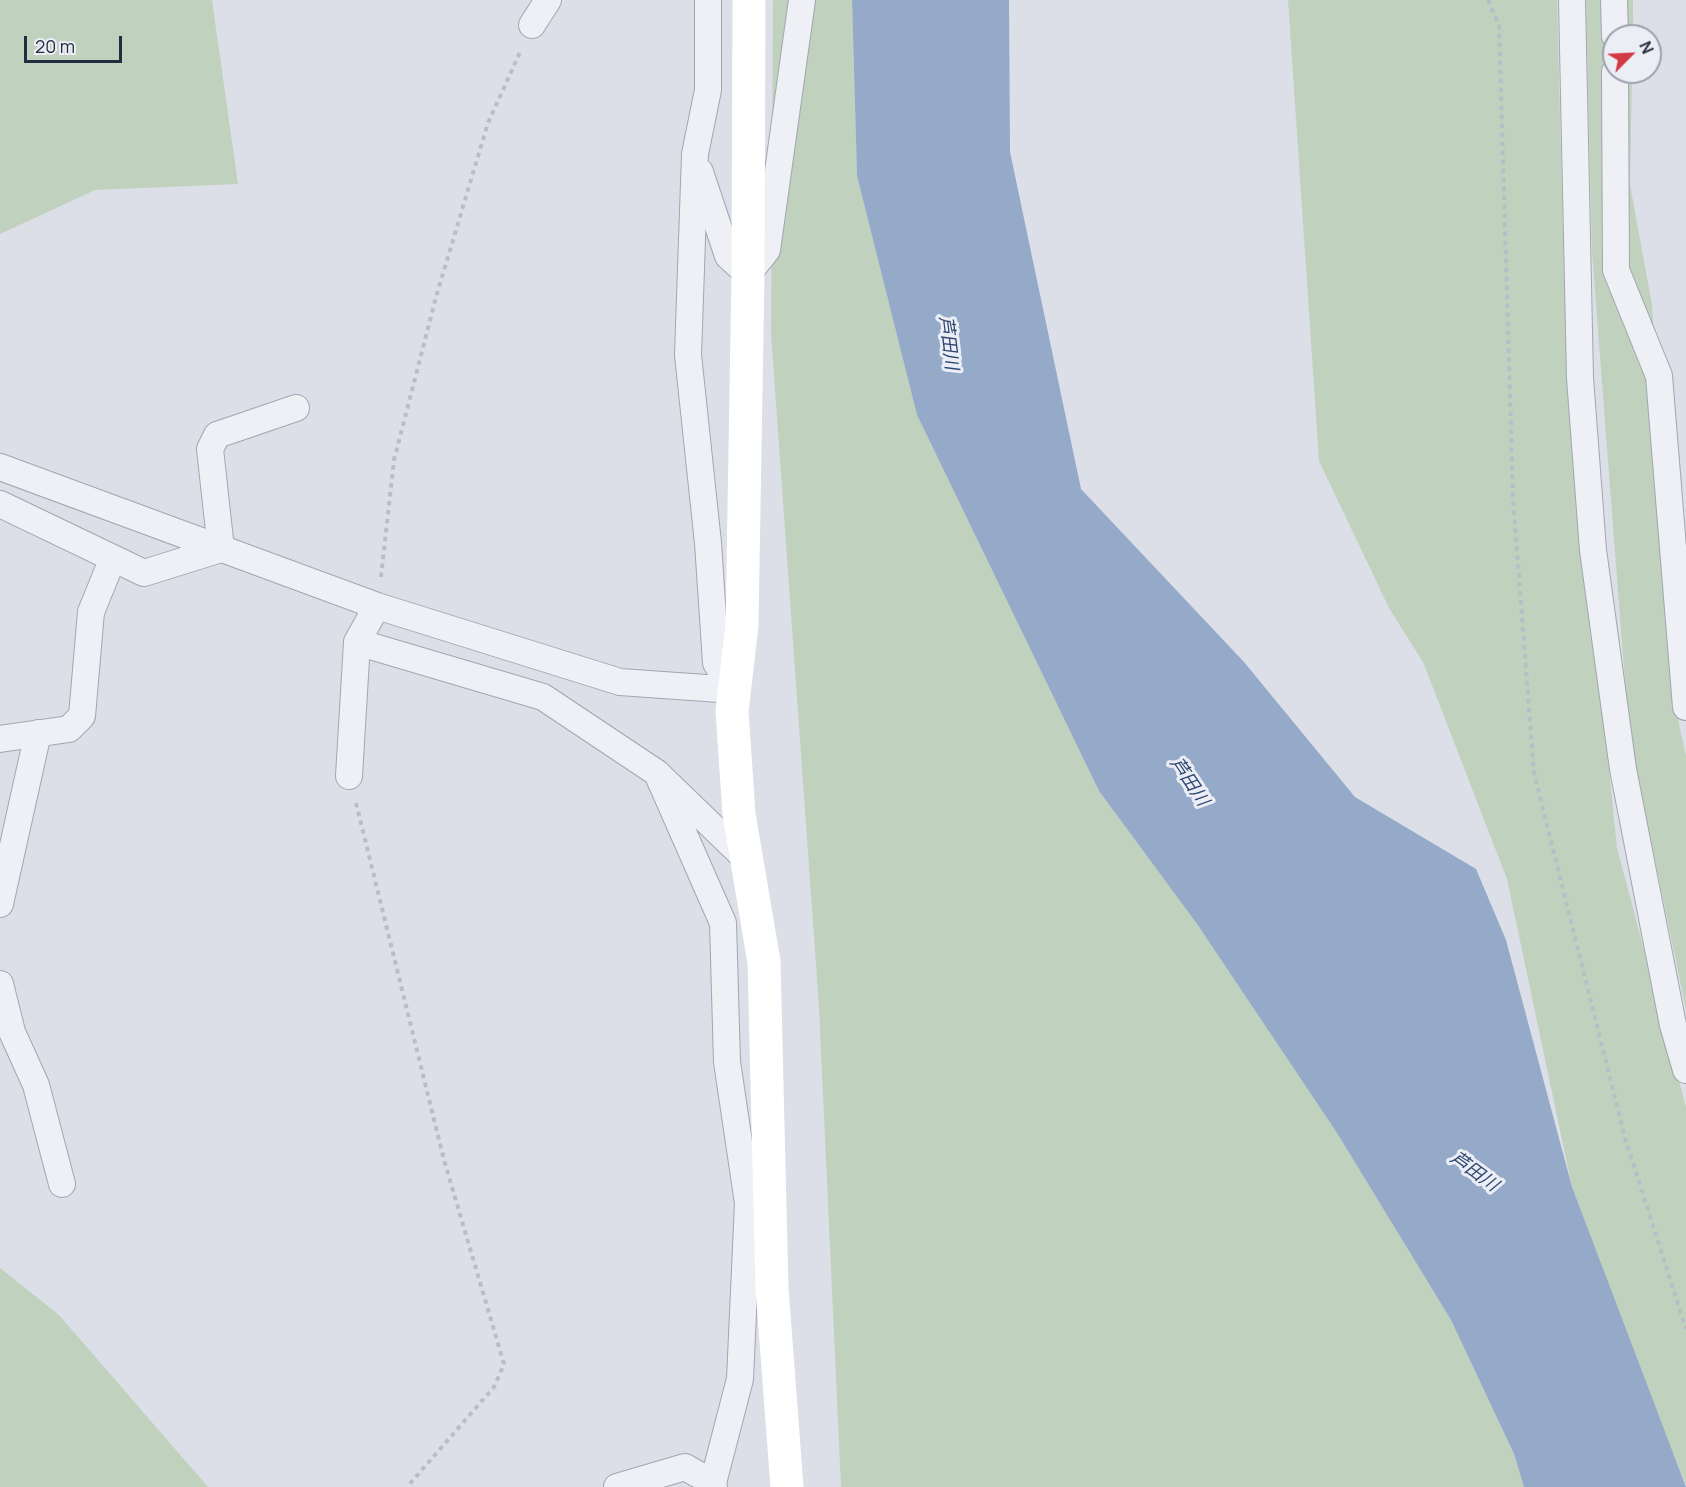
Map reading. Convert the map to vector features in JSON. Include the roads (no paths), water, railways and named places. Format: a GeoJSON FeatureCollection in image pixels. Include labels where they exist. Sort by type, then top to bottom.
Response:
{"type":"FeatureCollection","features":[{"type":"Feature","properties":{"kind":"street"},"geometry":{"type":"LineString","coordinates":[[532,25],[548,0]]}},
{"type":"Feature","properties":{"kind":"street"},"geometry":{"type":"LineString","coordinates":[[708,0],[708,90],[695,154],[688,356],[708,543],[716,663],[733,700]]}},
{"type":"Feature","properties":{"kind":"street"},"geometry":{"type":"LineString","coordinates":[[617,1487],[685,1467],[713,1485],[740,1379],[759,1203],[764,962],[739,814],[733,700],[742,624],[748,274],[749,0]]}},
{"type":"Feature","properties":{"kind":"street"},"geometry":{"type":"LineString","coordinates":[[748,274],[767,250],[802,0]]}},
{"type":"Feature","properties":{"kind":"street"},"geometry":{"type":"LineString","coordinates":[[1572,0],[1580,378],[1593,550],[1623,769],[1680,1019],[1686,1070]]}},
{"type":"Feature","properties":{"kind":"street"},"geometry":{"type":"LineString","coordinates":[[1614,0],[1614,24]]}},
{"type":"Feature","properties":{"kind":"street"},"geometry":{"type":"LineString","coordinates":[[1615,84],[1616,270],[1659,376],[1686,707]]}},
{"type":"Feature","properties":{"kind":"street"},"geometry":{"type":"LineString","coordinates":[[695,154],[728,256],[748,274]]}},
{"type":"Feature","properties":{"kind":"street"},"geometry":{"type":"LineString","coordinates":[[221,549],[210,449],[213,442],[217,435],[296,408]]}},
{"type":"Feature","properties":{"kind":"street"},"geometry":{"type":"LineString","coordinates":[[0,467],[377,606],[620,682],[733,700]]}},
{"type":"Feature","properties":{"kind":"street"},"geometry":{"type":"LineString","coordinates":[[0,504],[144,573],[221,549]]}},
{"type":"Feature","properties":{"kind":"street"},"geometry":{"type":"LineString","coordinates":[[0,739],[69,729],[82,717],[91,612],[113,558]]}},
{"type":"Feature","properties":{"kind":"street"},"geometry":{"type":"LineString","coordinates":[[349,776],[357,642],[377,606]]}},
{"type":"Feature","properties":{"kind":"street"},"geometry":{"type":"LineString","coordinates":[[357,642],[543,697],[657,773],[748,861]]}},
{"type":"Feature","properties":{"kind":"street"},"geometry":{"type":"LineString","coordinates":[[0,904],[38,734]]}},
{"type":"Feature","properties":{"kind":"street"},"geometry":{"type":"LineString","coordinates":[[657,773],[723,923],[727,1062],[759,1203],[772,1288],[787,1487]]}},
{"type":"Feature","properties":{"kind":"street"},"geometry":{"type":"LineString","coordinates":[[0,984],[12,1032],[36,1085],[62,1184]]}},
{"type":"Feature","properties":{"kind":"water","name":"芦田川"},"geometry":{"type":"Polygon","coordinates":[[[852,0],[1009,0],[1010,152],[1081,489],[1244,662],[1355,797],[1476,869],[1506,940],[1572,1187],[1686,1487],[1524,1487],[1514,1454],[1451,1320],[1337,1133],[1197,924],[1099,791],[917,415],[857,176],[852,0]]]}}]}
